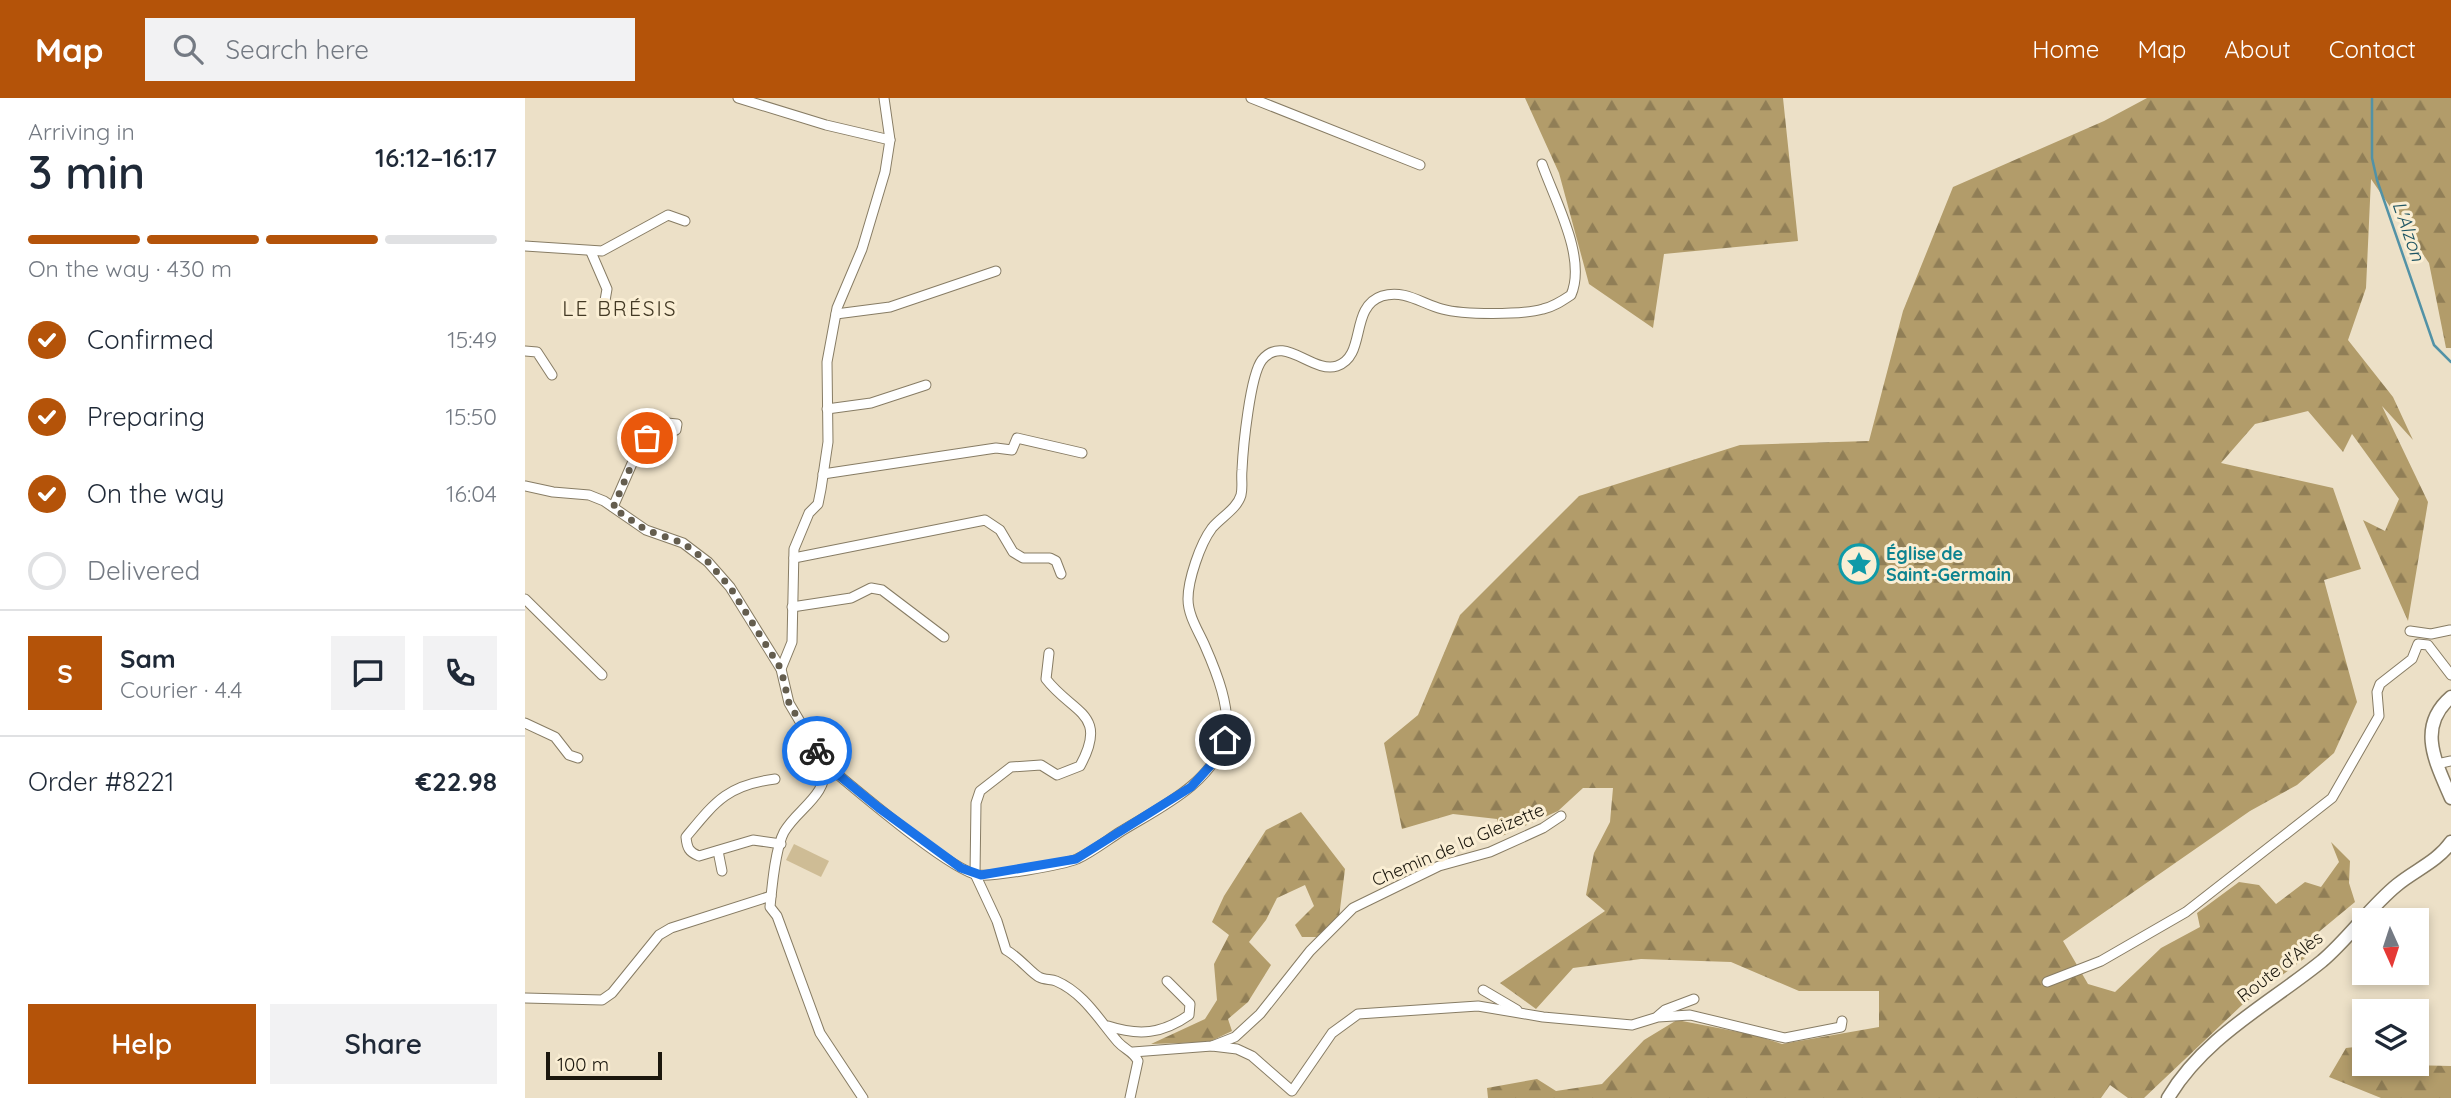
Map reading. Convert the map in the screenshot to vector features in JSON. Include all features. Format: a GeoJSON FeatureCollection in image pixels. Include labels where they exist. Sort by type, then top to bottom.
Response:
{"type":"FeatureCollection","features":[{"type":"Feature","properties":{"kind":"main road"},"geometry":{"type":"LineString","coordinates":[[2451,697],[2435,715],[2430,729],[2437,764],[2451,799]]}},
{"type":"Feature","properties":{"kind":"main road","name":"Route d'Alès"},"geometry":{"type":"LineString","coordinates":[[2168,1098],[2196,1062],[2252,1010],[2323,960],[2397,885],[2438,857],[2451,842]]}},
{"type":"Feature","properties":{"kind":"street"},"geometry":{"type":"LineString","coordinates":[[738,98],[825,125],[890,140]]}},
{"type":"Feature","properties":{"kind":"street"},"geometry":{"type":"LineString","coordinates":[[781,669],[792,642],[794,549],[810,513],[818,503],[828,442],[827,362],[836,314],[877,206],[890,140],[884,98]]}},
{"type":"Feature","properties":{"kind":"street"},"geometry":{"type":"LineString","coordinates":[[1251,98],[1420,165]]}},
{"type":"Feature","properties":{"kind":"street"},"geometry":{"type":"LineString","coordinates":[[525,486],[589,495],[646,530],[683,543],[708,562],[730,587],[781,669],[789,703],[825,764],[879,808],[975,874],[1021,870],[1076,859],[1191,787],[1212,764],[1225,740],[1227,724],[1218,682],[1193,620],[1188,602],[1189,588],[1210,530],[1240,500],[1252,384],[1259,362],[1269,353],[1278,351],[1297,354],[1325,368],[1339,366],[1348,359],[1366,306],[1381,297],[1397,295],[1418,298],[1444,310],[1503,311],[1539,310],[1571,295],[1577,281],[1577,266],[1562,211],[1542,164]]}},
{"type":"Feature","properties":{"kind":"street"},"geometry":{"type":"LineString","coordinates":[[525,246],[602,251],[668,215],[685,221]]}},
{"type":"Feature","properties":{"kind":"street"},"geometry":{"type":"LineString","coordinates":[[591,252],[607,289],[603,312]]}},
{"type":"Feature","properties":{"kind":"street"},"geometry":{"type":"LineString","coordinates":[[836,314],[890,307],[996,271]]}},
{"type":"Feature","properties":{"kind":"street"},"geometry":{"type":"LineString","coordinates":[[525,351],[537,352],[552,375]]}},
{"type":"Feature","properties":{"kind":"street"},"geometry":{"type":"LineString","coordinates":[[827,409],[871,403],[926,385]]}},
{"type":"Feature","properties":{"kind":"street"},"geometry":{"type":"LineString","coordinates":[[613,508],[641,443],[663,434]]}},
{"type":"Feature","properties":{"kind":"street"},"geometry":{"type":"LineString","coordinates":[[823,474],[996,448],[1012,450],[1017,438],[1082,453]]}},
{"type":"Feature","properties":{"kind":"street"},"geometry":{"type":"LineString","coordinates":[[794,558],[985,520],[1000,530],[1013,552],[1023,558],[1050,558],[1056,561],[1061,574]]}},
{"type":"Feature","properties":{"kind":"street"},"geometry":{"type":"LineString","coordinates":[[792,607],[851,598],[871,588],[882,590],[944,637]]}},
{"type":"Feature","properties":{"kind":"street"},"geometry":{"type":"LineString","coordinates":[[525,599],[603,676]]}},
{"type":"Feature","properties":{"kind":"street"},"geometry":{"type":"LineString","coordinates":[[2410,631],[2431,634],[2450,630]]}},
{"type":"Feature","properties":{"kind":"street"},"geometry":{"type":"LineString","coordinates":[[2047,982],[2101,961],[2186,912],[2332,798],[2379,716],[2377,692],[2380,684],[2412,659],[2418,644],[2428,645],[2451,675]]}},
{"type":"Feature","properties":{"kind":"street"},"geometry":{"type":"LineString","coordinates":[[1049,653],[1047,679],[1056,691],[1089,719],[1090,747],[1080,766],[1057,775],[1041,765],[1011,767],[980,791],[976,803],[975,874],[997,921],[1006,950],[1022,959],[1037,977],[1054,981],[1072,990],[1107,1026],[1119,1044],[1133,1052],[1138,1061],[1130,1098]]}},
{"type":"Feature","properties":{"kind":"street"},"geometry":{"type":"LineString","coordinates":[[525,723],[555,737],[569,755],[579,758]]}},
{"type":"Feature","properties":{"kind":"street"},"geometry":{"type":"LineString","coordinates":[[2437,764],[2451,761]]}},
{"type":"Feature","properties":{"kind":"street"},"geometry":{"type":"LineString","coordinates":[[825,764],[826,776],[818,794],[784,833],[769,907],[778,916],[820,1033],[863,1098]]}},
{"type":"Feature","properties":{"kind":"street"},"geometry":{"type":"LineString","coordinates":[[775,779],[759,781],[719,798],[687,837],[691,853],[699,856],[753,840],[781,844]]}},
{"type":"Feature","properties":{"kind":"street","name":"Chemin de la Gleizette"},"geometry":{"type":"LineString","coordinates":[[1133,1052],[1212,1046],[1244,1031],[1283,988],[1307,955],[1353,908],[1439,866],[1490,852],[1543,828],[1561,816]]}},
{"type":"Feature","properties":{"kind":"street"},"geometry":{"type":"LineString","coordinates":[[717,851],[722,871]]}},
{"type":"Feature","properties":{"kind":"street"},"geometry":{"type":"LineString","coordinates":[[525,998],[602,1000],[612,993],[659,935],[671,928],[771,896]]}},
{"type":"Feature","properties":{"kind":"street"},"geometry":{"type":"LineString","coordinates":[[1107,1026],[1128,1033],[1146,1034],[1161,1030],[1189,1015],[1190,1004],[1167,981]]}},
{"type":"Feature","properties":{"kind":"street"},"geometry":{"type":"LineString","coordinates":[[1483,990],[1515,1007],[1518,1012]]}},
{"type":"Feature","properties":{"kind":"street"},"geometry":{"type":"LineString","coordinates":[[1658,1017],[1665,1010],[1694,999]]}},
{"type":"Feature","properties":{"kind":"street"},"geometry":{"type":"LineString","coordinates":[[1212,1046],[1237,1049],[1252,1056],[1292,1091],[1332,1033],[1359,1014],[1478,1006],[1632,1025],[1658,1017],[1690,1015],[1785,1038],[1841,1027],[1842,1021]]}},
{"type":"Feature","properties":{"kind":"shaded area"},"geometry":{"type":"Polygon","coordinates":[[[794,844],[829,861],[821,877],[786,860],[794,844]]]}},
{"type":"Feature","properties":{"kind":"green space"},"geometry":{"type":"Polygon","coordinates":[[[1525,98],[1783,98],[1798,241],[1664,254],[1653,328],[1589,284],[1559,173],[1525,98]]]}},
{"type":"Feature","properties":{"kind":"green space"},"geometry":{"type":"Polygon","coordinates":[[[2147,98],[2451,98],[2451,348],[2446,348],[2429,263],[2371,179],[2366,288],[2348,340],[2393,397],[2413,440],[2382,406],[2428,502],[2408,621],[2363,520],[2385,531],[2399,499],[2352,434],[2343,452],[2308,411],[2255,424],[2221,463],[2333,488],[2361,569],[2324,580],[2357,702],[2334,753],[2297,785],[2250,811],[2063,941],[2088,984],[2115,992],[2161,948],[2200,927],[2197,913],[2239,882],[2259,885],[2276,904],[2305,882],[2321,887],[2339,862],[2331,842],[2350,861],[2349,883],[2355,902],[2303,945],[2305,958],[2242,1005],[2144,1098],[2128,1098],[2110,1085],[2101,1098],[1488,1098],[1487,1088],[1537,1079],[1556,1091],[1602,1084],[1644,1040],[1677,1020],[1754,1035],[1782,1044],[1879,1027],[1879,991],[1799,991],[1731,962],[1641,959],[1573,968],[1536,1009],[1500,983],[1605,911],[1586,895],[1594,853],[1610,822],[1613,788],[1583,788],[1558,811],[1502,836],[1497,819],[1453,814],[1402,829],[1384,743],[1418,715],[1460,615],[1579,496],[1740,445],[1869,441],[1903,311],[1953,187],[2104,121],[2147,98]]]}},
{"type":"Feature","properties":{"kind":"green space"},"geometry":{"type":"Polygon","coordinates":[[[1301,812],[1345,869],[1339,917],[1318,937],[1302,937],[1295,925],[1314,906],[1305,885],[1277,898],[1266,920],[1249,942],[1271,965],[1248,1002],[1228,1019],[1232,1031],[1209,1042],[1151,1044],[1205,1019],[1217,1000],[1214,964],[1229,935],[1212,922],[1224,896],[1266,830],[1301,812]]]}},
{"type":"Feature","properties":{"kind":"green space"},"geometry":{"type":"Polygon","coordinates":[[[2352,1047],[2352,1076],[2429,1076],[2429,1065],[2451,1066],[2451,1098],[2381,1098],[2329,1077],[2346,1048],[2352,1047]]]}},
{"type":"Feature","properties":{"kind":"waterway","name":"L'Alzon"},"geometry":{"type":"LineString","coordinates":[[2372,98],[2372,158],[2377,180],[2434,345],[2451,362]]}},
{"type":"Feature","properties":{"kind":"way so far"},"geometry":{"type":"LineString","coordinates":[[647,438],[641,443],[613,508],[646,530],[683,543],[708,562],[730,587],[781,669],[789,703],[817,751]]}},
{"type":"Feature","properties":{"kind":"place","name":"Église de Saint-Germain"},"geometry":{"type":"Point","coordinates":[1859,564]}},
{"type":"Feature","properties":{"kind":"district","name":"LE BRÉSIS"},"geometry":{"type":"Point","coordinates":[620,309]}},
{"type":"Feature","properties":{"kind":"route"},"geometry":{"type":"LineString","coordinates":[[817,751],[825,764],[879,808],[961,868],[981,875],[1059,864],[1076,859],[1191,787],[1212,764],[1225,740]]}}]}
